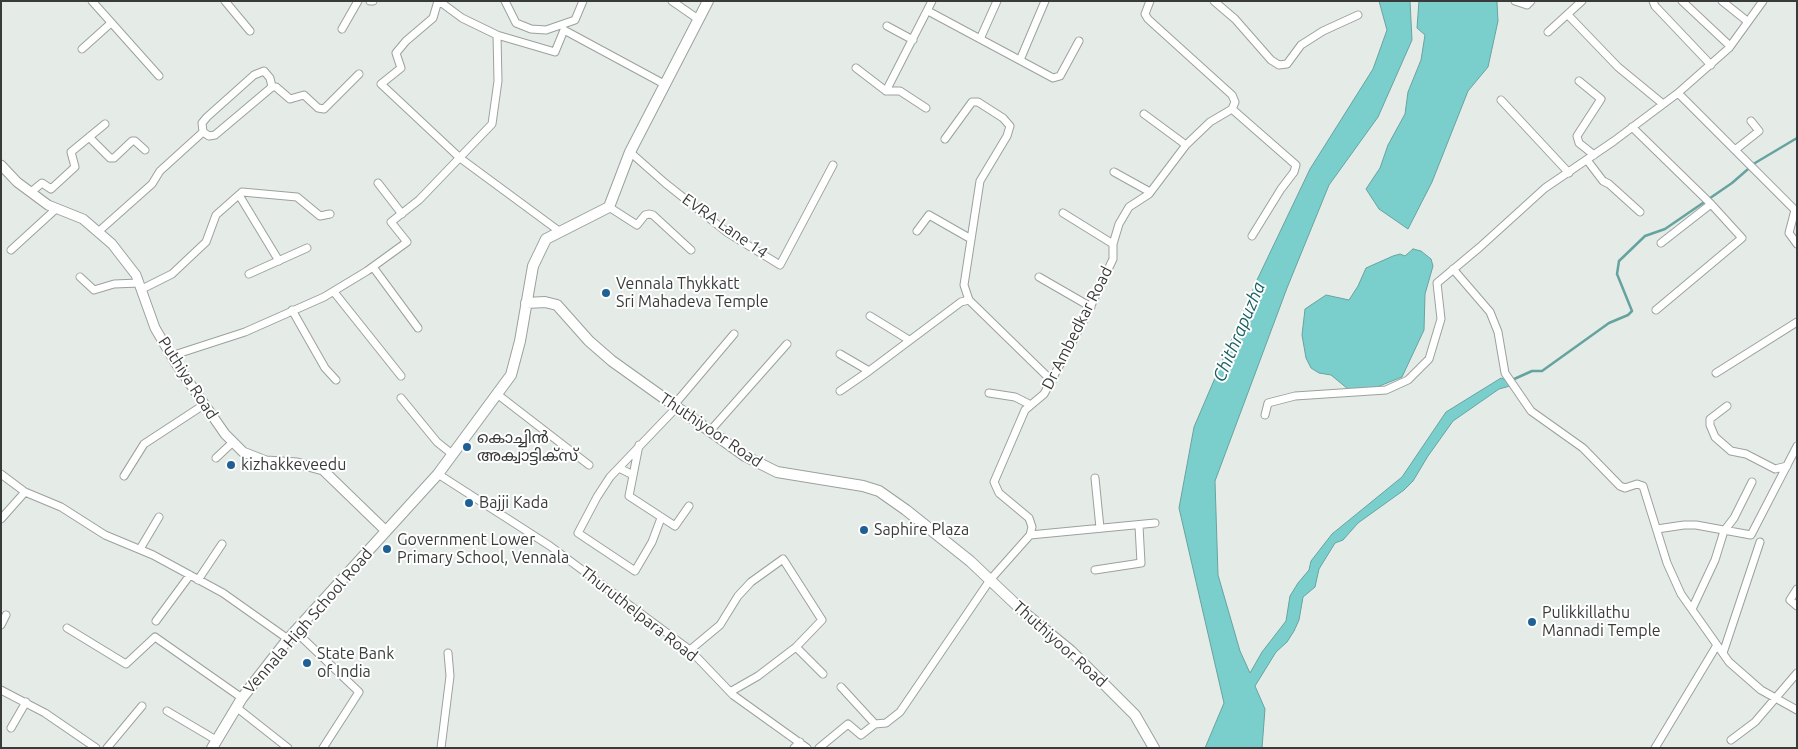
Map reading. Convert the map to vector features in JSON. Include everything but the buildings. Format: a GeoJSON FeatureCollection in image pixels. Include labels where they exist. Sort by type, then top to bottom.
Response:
{"type":"FeatureCollection","features":[{"type":"Feature","properties":{"kind":"main road"},"geometry":{"type":"LineString","coordinates":[[609,208],[630,152],[708,1]]}},
{"type":"Feature","properties":{"kind":"main road","name":"Vennala High School Road"},"geometry":{"type":"LineString","coordinates":[[214,744],[242,698],[292,635],[438,474],[511,375],[533,266],[546,239],[609,208]]}},
{"type":"Feature","properties":{"kind":"main road","name":"Thuthiyoor Road"},"geometry":{"type":"LineString","coordinates":[[526,303],[545,302],[557,305],[589,341],[612,361],[745,456],[777,472],[863,486],[879,491],[956,550],[1027,615],[1071,651],[1135,715],[1154,748]]}},
{"type":"Feature","properties":{"kind":"street"},"geometry":{"type":"LineString","coordinates":[[92,1],[159,76]]}},
{"type":"Feature","properties":{"kind":"street"},"geometry":{"type":"LineString","coordinates":[[225,1],[250,30]]}},
{"type":"Feature","properties":{"kind":"street"},"geometry":{"type":"LineString","coordinates":[[342,30],[358,1]]}},
{"type":"Feature","properties":{"kind":"street"},"geometry":{"type":"LineString","coordinates":[[560,232],[460,158],[381,84],[400,68],[396,53],[406,41],[433,18],[438,1],[462,18],[497,35],[555,52],[564,30],[664,84]]}},
{"type":"Feature","properties":{"kind":"street"},"geometry":{"type":"LineString","coordinates":[[505,1],[516,23],[531,29],[546,30],[575,20],[583,1]]}},
{"type":"Feature","properties":{"kind":"street"},"geometry":{"type":"LineString","coordinates":[[672,1],[698,19]]}},
{"type":"Feature","properties":{"kind":"street"},"geometry":{"type":"LineString","coordinates":[[886,91],[932,1]]}},
{"type":"Feature","properties":{"kind":"street"},"geometry":{"type":"LineString","coordinates":[[980,39],[997,1]]}},
{"type":"Feature","properties":{"kind":"street"},"geometry":{"type":"LineString","coordinates":[[1020,60],[1045,1]]}},
{"type":"Feature","properties":{"kind":"street"},"geometry":{"type":"LineString","coordinates":[[1150,1],[1145,14],[1148,19],[1232,96],[1235,102],[1232,109],[1296,165],[1294,172],[1281,189],[1252,236]]}},
{"type":"Feature","properties":{"kind":"street"},"geometry":{"type":"LineString","coordinates":[[1214,1],[1235,19],[1271,60],[1279,65],[1287,64],[1301,45],[1323,31],[1358,15]]}},
{"type":"Feature","properties":{"kind":"street"},"geometry":{"type":"LineString","coordinates":[[1515,1],[1527,5],[1531,1]]}},
{"type":"Feature","properties":{"kind":"street"},"geometry":{"type":"LineString","coordinates":[[1548,32],[1582,1]]}},
{"type":"Feature","properties":{"kind":"street"},"geometry":{"type":"LineString","coordinates":[[1653,1],[1711,65]]}},
{"type":"Feature","properties":{"kind":"street"},"geometry":{"type":"LineString","coordinates":[[1682,1],[1730,46]]}},
{"type":"Feature","properties":{"kind":"street"},"geometry":{"type":"LineString","coordinates":[[1722,1],[1747,21]]}},
{"type":"Feature","properties":{"kind":"street"},"geometry":{"type":"LineString","coordinates":[[1265,416],[1268,403],[1295,396],[1386,390],[1408,380],[1429,358],[1441,319],[1437,283],[1545,188],[1588,160],[1678,94],[1730,46],[1747,21],[1764,1]]}},
{"type":"Feature","properties":{"kind":"street"},"geometry":{"type":"LineString","coordinates":[[928,11],[1057,78],[1079,41]]}},
{"type":"Feature","properties":{"kind":"street"},"geometry":{"type":"LineString","coordinates":[[1568,15],[1618,67],[1663,104]]}},
{"type":"Feature","properties":{"kind":"street"},"geometry":{"type":"LineString","coordinates":[[82,49],[111,23]]}},
{"type":"Feature","properties":{"kind":"street"},"geometry":{"type":"LineString","coordinates":[[887,26],[913,40]]}},
{"type":"Feature","properties":{"kind":"street"},"geometry":{"type":"LineString","coordinates":[[171,356],[244,332],[334,292],[407,242],[391,222],[402,214],[460,158],[492,124],[498,82],[497,35]]}},
{"type":"Feature","properties":{"kind":"street"},"geometry":{"type":"LineString","coordinates":[[856,68],[886,91],[900,91],[926,108]]}},
{"type":"Feature","properties":{"kind":"street"},"geometry":{"type":"LineString","coordinates":[[264,71],[270,78],[272,87],[215,135],[209,136],[204,132],[202,123],[207,117],[254,75],[264,71]]}},
{"type":"Feature","properties":{"kind":"street"},"geometry":{"type":"LineString","coordinates":[[272,87],[276,87],[290,99],[304,95],[318,108],[324,109],[359,74]]}},
{"type":"Feature","properties":{"kind":"street"},"geometry":{"type":"LineString","coordinates":[[1579,81],[1601,99],[1577,136],[1579,143],[1594,155]]}},
{"type":"Feature","properties":{"kind":"street"},"geometry":{"type":"LineString","coordinates":[[1678,94],[1795,210],[1789,233],[1797,244]]}},
{"type":"Feature","properties":{"kind":"street"},"geometry":{"type":"LineString","coordinates":[[1501,100],[1569,173]]}},
{"type":"Feature","properties":{"kind":"street"},"geometry":{"type":"LineString","coordinates":[[945,139],[972,102],[978,102],[1003,118],[1010,126],[1007,136],[980,181],[964,285],[969,300],[1052,381]]}},
{"type":"Feature","properties":{"kind":"street","name":"Dr Ambedkar Road"},"geometry":{"type":"LineString","coordinates":[[1030,535],[1032,526],[1029,518],[999,493],[994,482],[1025,410],[1044,394],[1091,307],[1113,259],[1112,244],[1119,224],[1129,207],[1150,192],[1186,144],[1210,122],[1232,109]]}},
{"type":"Feature","properties":{"kind":"street"},"geometry":{"type":"LineString","coordinates":[[1144,114],[1186,144]]}},
{"type":"Feature","properties":{"kind":"street"},"geometry":{"type":"LineString","coordinates":[[1735,150],[1759,131],[1751,121]]}},
{"type":"Feature","properties":{"kind":"street"},"geometry":{"type":"LineString","coordinates":[[31,192],[42,183],[51,189],[69,173],[74,167],[71,152],[105,124]]}},
{"type":"Feature","properties":{"kind":"street"},"geometry":{"type":"LineString","coordinates":[[1632,127],[1708,201],[1742,238],[1656,310]]}},
{"type":"Feature","properties":{"kind":"street"},"geometry":{"type":"LineString","coordinates":[[98,232],[152,184],[160,171],[204,132]]}},
{"type":"Feature","properties":{"kind":"street"},"geometry":{"type":"LineString","coordinates":[[89,137],[110,158],[114,158],[132,141],[135,141],[145,150]]}},
{"type":"Feature","properties":{"kind":"street","name":"EVRA Lane 14"},"geometry":{"type":"LineString","coordinates":[[630,152],[665,183],[728,233],[780,264],[833,165]]}},
{"type":"Feature","properties":{"kind":"street"},"geometry":{"type":"LineString","coordinates":[[1588,160],[1603,181],[1610,184],[1640,212]]}},
{"type":"Feature","properties":{"kind":"street","name":"Puthiya Road"},"geometry":{"type":"LineString","coordinates":[[1,165],[17,182],[31,192],[57,208],[83,219],[112,244],[136,274],[155,328],[171,356],[225,434],[243,452],[266,461],[297,463],[323,470],[386,531]]}},
{"type":"Feature","properties":{"kind":"street"},"geometry":{"type":"LineString","coordinates":[[1114,172],[1150,192]]}},
{"type":"Feature","properties":{"kind":"street"},"geometry":{"type":"LineString","coordinates":[[378,184],[402,214]]}},
{"type":"Feature","properties":{"kind":"street"},"geometry":{"type":"LineString","coordinates":[[80,277],[94,290],[114,284],[140,286],[172,274],[206,242],[216,215],[242,192],[297,197],[320,216],[330,214]]}},
{"type":"Feature","properties":{"kind":"street"},"geometry":{"type":"LineString","coordinates":[[238,196],[278,261]]}},
{"type":"Feature","properties":{"kind":"street"},"geometry":{"type":"LineString","coordinates":[[1661,243],[1708,201]]}},
{"type":"Feature","properties":{"kind":"street"},"geometry":{"type":"LineString","coordinates":[[11,250],[57,208]]}},
{"type":"Feature","properties":{"kind":"street"},"geometry":{"type":"LineString","coordinates":[[609,208],[637,224],[645,215],[653,215],[691,250]]}},
{"type":"Feature","properties":{"kind":"street"},"geometry":{"type":"LineString","coordinates":[[1063,213],[1112,244]]}},
{"type":"Feature","properties":{"kind":"street"},"geometry":{"type":"LineString","coordinates":[[917,231],[929,215],[971,239]]}},
{"type":"Feature","properties":{"kind":"street"},"geometry":{"type":"LineString","coordinates":[[249,274],[307,248]]}},
{"type":"Feature","properties":{"kind":"street"},"geometry":{"type":"LineString","coordinates":[[372,267],[418,328]]}},
{"type":"Feature","properties":{"kind":"street"},"geometry":{"type":"LineString","coordinates":[[1453,269],[1490,312],[1498,332],[1501,358],[1507,376],[1532,411],[1583,448],[1620,486],[1625,488],[1637,484],[1642,486],[1670,571],[1681,594],[1692,610],[1729,662],[1761,690],[1797,710]]}},
{"type":"Feature","properties":{"kind":"street"},"geometry":{"type":"LineString","coordinates":[[1039,278],[1091,307]]}},
{"type":"Feature","properties":{"kind":"street"},"geometry":{"type":"LineString","coordinates":[[334,292],[402,376]]}},
{"type":"Feature","properties":{"kind":"street"},"geometry":{"type":"LineString","coordinates":[[840,391],[869,372],[961,302],[969,300]]}},
{"type":"Feature","properties":{"kind":"street"},"geometry":{"type":"LineString","coordinates":[[292,310],[325,368],[336,380]]}},
{"type":"Feature","properties":{"kind":"street"},"geometry":{"type":"LineString","coordinates":[[870,316],[909,340]]}},
{"type":"Feature","properties":{"kind":"street"},"geometry":{"type":"LineString","coordinates":[[1716,373],[1797,322]]}},
{"type":"Feature","properties":{"kind":"street"},"geometry":{"type":"LineString","coordinates":[[661,518],[652,542],[635,571],[578,533],[597,497],[619,468],[676,406],[734,334]]}},
{"type":"Feature","properties":{"kind":"street"},"geometry":{"type":"LineString","coordinates":[[710,431],[787,344]]}},
{"type":"Feature","properties":{"kind":"street"},"geometry":{"type":"LineString","coordinates":[[840,354],[869,372]]}},
{"type":"Feature","properties":{"kind":"street"},"geometry":{"type":"LineString","coordinates":[[989,393],[1015,397],[1031,405]]}},
{"type":"Feature","properties":{"kind":"street"},"geometry":{"type":"LineString","coordinates":[[497,394],[589,465]]}},
{"type":"Feature","properties":{"kind":"street"},"geometry":{"type":"LineString","coordinates":[[401,398],[437,442],[452,454]]}},
{"type":"Feature","properties":{"kind":"street"},"geometry":{"type":"LineString","coordinates":[[124,476],[144,444],[205,404]]}},
{"type":"Feature","properties":{"kind":"street"},"geometry":{"type":"LineString","coordinates":[[1727,406],[1710,420],[1715,437],[1732,451],[1746,454],[1775,469],[1787,466]]}},
{"type":"Feature","properties":{"kind":"street"},"geometry":{"type":"LineString","coordinates":[[216,458],[233,442]]}},
{"type":"Feature","properties":{"kind":"street"},"geometry":{"type":"LineString","coordinates":[[639,445],[629,496],[675,526],[688,506]]}},
{"type":"Feature","properties":{"kind":"street"},"geometry":{"type":"LineString","coordinates":[[1657,529],[1684,525],[1751,535],[1797,446]]}},
{"type":"Feature","properties":{"kind":"street"},"geometry":{"type":"LineString","coordinates":[[619,468],[634,475]]}},
{"type":"Feature","properties":{"kind":"street"},"geometry":{"type":"LineString","coordinates":[[1,474],[25,492],[60,508],[105,534],[140,549],[190,575],[292,635],[359,692],[323,748]]}},
{"type":"Feature","properties":{"kind":"street","name":"Thuruthelpara Road"},"geometry":{"type":"LineString","coordinates":[[438,474],[550,546],[690,650],[730,692],[807,748]]}},
{"type":"Feature","properties":{"kind":"street"},"geometry":{"type":"LineString","coordinates":[[1096,478],[1100,528]]}},
{"type":"Feature","properties":{"kind":"street"},"geometry":{"type":"LineString","coordinates":[[1692,610],[1715,560],[1724,531],[1734,518],[1752,482]]}},
{"type":"Feature","properties":{"kind":"street"},"geometry":{"type":"LineString","coordinates":[[1,519],[25,492]]}},
{"type":"Feature","properties":{"kind":"street"},"geometry":{"type":"LineString","coordinates":[[140,549],[159,517]]}},
{"type":"Feature","properties":{"kind":"street"},"geometry":{"type":"LineString","coordinates":[[819,748],[848,724],[861,735],[874,724],[886,723],[900,712],[990,580],[1030,535],[1155,523]]}},
{"type":"Feature","properties":{"kind":"street"},"geometry":{"type":"LineString","coordinates":[[1095,570],[1141,563],[1139,526]]}},
{"type":"Feature","properties":{"kind":"street"},"geometry":{"type":"LineString","coordinates":[[1723,654],[1760,542]]}},
{"type":"Feature","properties":{"kind":"street"},"geometry":{"type":"LineString","coordinates":[[198,580],[222,544]]}},
{"type":"Feature","properties":{"kind":"street"},"geometry":{"type":"LineString","coordinates":[[690,650],[720,625],[738,596],[751,582],[783,559],[822,620],[796,648],[758,676],[730,692]]}},
{"type":"Feature","properties":{"kind":"street"},"geometry":{"type":"LineString","coordinates":[[156,621],[190,575]]}},
{"type":"Feature","properties":{"kind":"street"},"geometry":{"type":"LineString","coordinates":[[1797,589],[1790,600],[1797,606]]}},
{"type":"Feature","properties":{"kind":"street"},"geometry":{"type":"LineString","coordinates":[[1,626],[6,615]]}},
{"type":"Feature","properties":{"kind":"street"},"geometry":{"type":"LineString","coordinates":[[68,628],[126,664],[155,637],[242,698]]}},
{"type":"Feature","properties":{"kind":"street"},"geometry":{"type":"LineString","coordinates":[[1655,748],[1717,645]]}},
{"type":"Feature","properties":{"kind":"street"},"geometry":{"type":"LineString","coordinates":[[796,648],[823,674]]}},
{"type":"Feature","properties":{"kind":"street"},"geometry":{"type":"LineString","coordinates":[[441,748],[450,676],[448,652]]}},
{"type":"Feature","properties":{"kind":"street"},"geometry":{"type":"LineString","coordinates":[[1731,740],[1755,722],[1797,673]]}},
{"type":"Feature","properties":{"kind":"street"},"geometry":{"type":"LineString","coordinates":[[841,686],[874,724]]}},
{"type":"Feature","properties":{"kind":"street"},"geometry":{"type":"LineString","coordinates":[[1,690],[26,702],[96,748]]}},
{"type":"Feature","properties":{"kind":"street"},"geometry":{"type":"LineString","coordinates":[[11,728],[26,702]]}},
{"type":"Feature","properties":{"kind":"street"},"geometry":{"type":"LineString","coordinates":[[107,748],[142,706]]}},
{"type":"Feature","properties":{"kind":"street"},"geometry":{"type":"LineString","coordinates":[[236,707],[288,748]]}},
{"type":"Feature","properties":{"kind":"street"},"geometry":{"type":"LineString","coordinates":[[167,712],[214,744]]}},
{"type":"Feature","properties":{"kind":"street"},"geometry":{"type":"LineString","coordinates":[[794,748],[800,742]]}},
{"type":"Feature","properties":{"kind":"water","name":"Chithrapuzha"},"geometry":{"type":"Polygon","coordinates":[[[1379,1],[1410,1],[1412,40],[1378,117],[1329,185],[1287,288],[1215,481],[1218,575],[1240,651],[1250,673],[1262,652],[1286,621],[1290,596],[1309,570],[1311,561],[1332,534],[1402,477],[1446,412],[1501,378],[1506,380],[1510,386],[1499,389],[1453,421],[1413,481],[1404,490],[1358,523],[1343,540],[1335,543],[1319,569],[1315,587],[1303,597],[1299,620],[1294,631],[1287,642],[1276,652],[1255,686],[1265,709],[1262,748],[1205,748],[1224,703],[1179,508],[1194,427],[1257,280],[1310,169],[1373,69],[1387,30],[1379,1]]]}},
{"type":"Feature","properties":{"kind":"water"},"geometry":{"type":"Polygon","coordinates":[[[1419,1],[1495,1],[1497,2],[1498,21],[1488,67],[1468,91],[1432,182],[1408,229],[1379,209],[1366,189],[1380,168],[1388,145],[1405,114],[1408,92],[1421,60],[1425,35],[1417,28],[1419,1]]]}},
{"type":"Feature","properties":{"kind":"water"},"geometry":{"type":"Polygon","coordinates":[[[1413,249],[1421,251],[1431,259],[1433,266],[1425,294],[1424,330],[1402,377],[1377,387],[1348,389],[1331,375],[1319,373],[1311,368],[1306,358],[1302,335],[1305,309],[1326,295],[1349,300],[1366,268],[1393,256],[1400,254],[1405,256],[1413,249]]]}},
{"type":"Feature","properties":{"kind":"waterway"},"geometry":{"type":"LineString","coordinates":[[1512,380],[1532,371],[1542,371],[1609,323],[1628,315],[1632,311],[1617,274],[1619,261],[1645,236],[1665,229],[1732,183],[1755,163],[1797,138]]}},
{"type":"Feature","properties":{"kind":"place","name":"Vennala Thykkatt Sri Mahadeva Temple"},"geometry":{"type":"Point","coordinates":[606,293]}},
{"type":"Feature","properties":{"kind":"place","name":"കൊച്ചിൻ അക്വാട്ടിക്സ്"},"geometry":{"type":"Point","coordinates":[467,447]}},
{"type":"Feature","properties":{"kind":"place","name":"kizhakkeveedu"},"geometry":{"type":"Point","coordinates":[231,465]}},
{"type":"Feature","properties":{"kind":"place","name":"Bajji Kada"},"geometry":{"type":"Point","coordinates":[469,503]}},
{"type":"Feature","properties":{"kind":"place","name":"Saphire Plaza"},"geometry":{"type":"Point","coordinates":[864,530]}},
{"type":"Feature","properties":{"kind":"place","name":"Government Lower Primary School, Vennala"},"geometry":{"type":"Point","coordinates":[387,549]}},
{"type":"Feature","properties":{"kind":"place","name":"Pulikkillathu Mannadi Temple"},"geometry":{"type":"Point","coordinates":[1532,622]}},
{"type":"Feature","properties":{"kind":"place","name":"State Bank of India"},"geometry":{"type":"Point","coordinates":[307,663]}}]}
